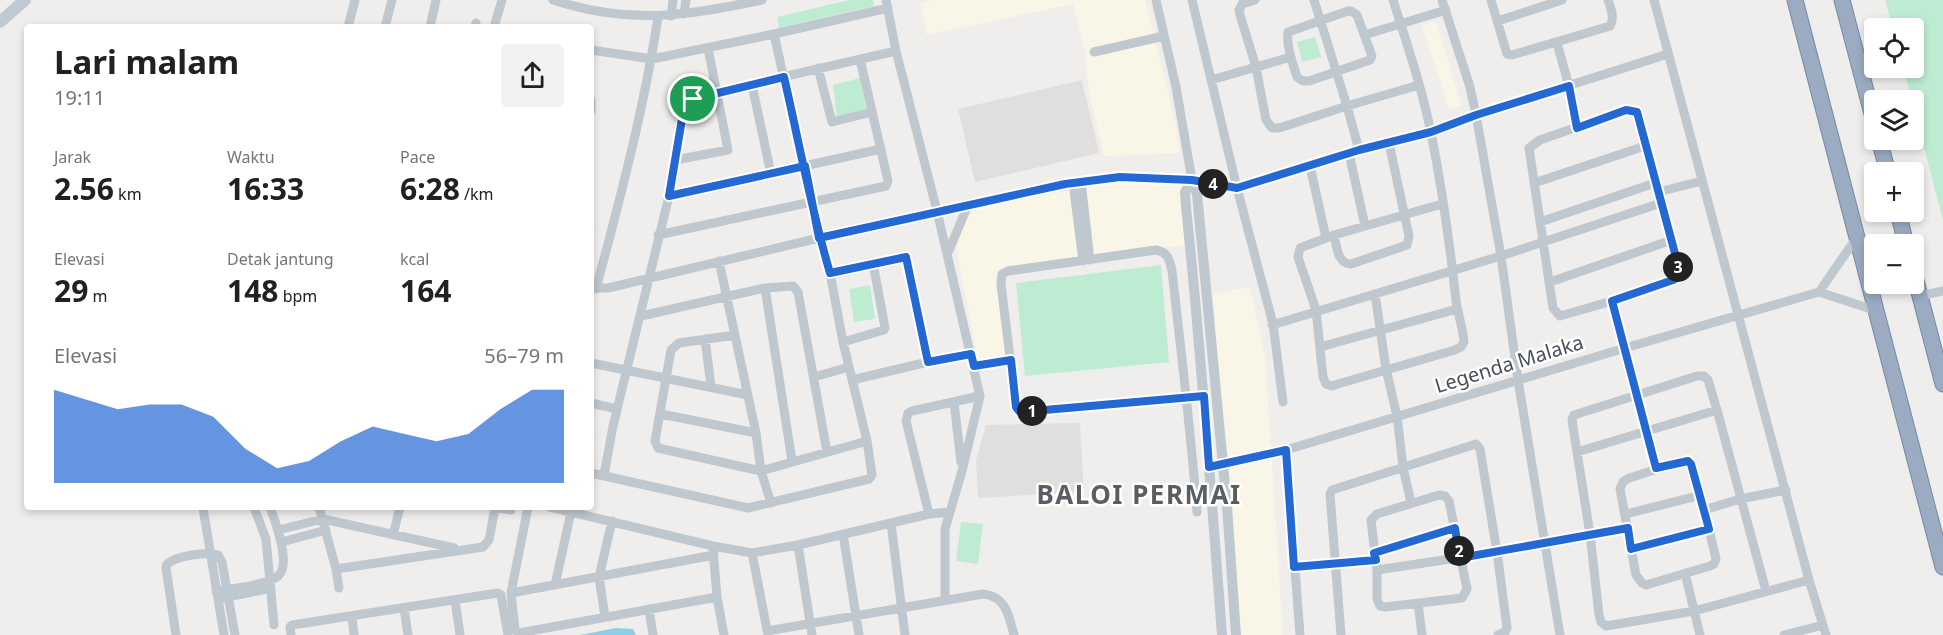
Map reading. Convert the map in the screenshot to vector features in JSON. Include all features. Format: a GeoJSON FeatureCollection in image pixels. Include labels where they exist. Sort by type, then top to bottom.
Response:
{"type":"FeatureCollection","features":[{"type":"Feature","properties":{"kind":"highway"},"geometry":{"type":"LineString","coordinates":[[1795,0],[1943,567]]}},
{"type":"Feature","properties":{"kind":"highway"},"geometry":{"type":"LineString","coordinates":[[1842,0],[1866,90]]}},
{"type":"Feature","properties":{"kind":"highway"},"geometry":{"type":"LineString","coordinates":[[1920,296],[1943,384]]}},
{"type":"Feature","properties":{"kind":"main road"},"geometry":{"type":"LineString","coordinates":[[0,22],[26,0]]}},
{"type":"Feature","properties":{"kind":"street"},"geometry":{"type":"LineString","coordinates":[[349,24],[355,0]]}},
{"type":"Feature","properties":{"kind":"street"},"geometry":{"type":"LineString","coordinates":[[386,24],[392,0]]}},
{"type":"Feature","properties":{"kind":"street"},"geometry":{"type":"LineString","coordinates":[[431,24],[436,0]]}},
{"type":"Feature","properties":{"kind":"street"},"geometry":{"type":"LineString","coordinates":[[495,24],[502,0]]}},
{"type":"Feature","properties":{"kind":"street"},"geometry":{"type":"LineString","coordinates":[[553,0],[580,9],[619,15],[658,16],[684,15],[762,0]]}},
{"type":"Feature","properties":{"kind":"street"},"geometry":{"type":"LineString","coordinates":[[671,16],[673,0]]}},
{"type":"Feature","properties":{"kind":"street"},"geometry":{"type":"LineString","coordinates":[[684,15],[686,0]]}},
{"type":"Feature","properties":{"kind":"street"},"geometry":{"type":"LineString","coordinates":[[1156,0],[1176,87],[1192,180],[1197,194],[1223,463],[1236,635]]}},
{"type":"Feature","properties":{"kind":"street"},"geometry":{"type":"LineString","coordinates":[[1192,0],[1272,325],[1283,402]]}},
{"type":"Feature","properties":{"kind":"street"},"geometry":{"type":"LineString","coordinates":[[1255,0],[1242,4],[1239,10],[1256,67],[1266,120],[1272,128],[1279,128],[1419,85]]}},
{"type":"Feature","properties":{"kind":"street"},"geometry":{"type":"LineString","coordinates":[[1314,0],[1347,106],[1365,226]]}},
{"type":"Feature","properties":{"kind":"street"},"geometry":{"type":"LineString","coordinates":[[1393,0],[1431,132],[1463,336],[1461,347],[1328,385],[1323,377],[1316,310],[1299,251],[1308,244],[1330,236],[1442,204]]}},
{"type":"Feature","properties":{"kind":"street"},"geometry":{"type":"LineString","coordinates":[[1442,0],[1470,87],[1476,115],[1501,256],[1518,380],[1560,635]]}},
{"type":"Feature","properties":{"kind":"street"},"geometry":{"type":"LineString","coordinates":[[1491,0],[1507,54],[1512,56],[1610,26],[1613,22],[1613,15],[1608,0]]}},
{"type":"Feature","properties":{"kind":"street"},"geometry":{"type":"LineString","coordinates":[[1498,21],[1532,5],[1562,0]]}},
{"type":"Feature","properties":{"kind":"street"},"geometry":{"type":"LineString","coordinates":[[1654,0],[1824,630],[1784,635]]}},
{"type":"Feature","properties":{"kind":"street"},"geometry":{"type":"LineString","coordinates":[[594,50],[652,59],[774,34],[887,4],[896,51],[937,211],[980,396],[944,536],[945,600]]}},
{"type":"Feature","properties":{"kind":"street"},"geometry":{"type":"LineString","coordinates":[[1364,35],[1446,10]]}},
{"type":"Feature","properties":{"kind":"street"},"geometry":{"type":"LineString","coordinates":[[1351,11],[1357,15],[1371,56],[1370,60],[1309,81],[1303,81],[1297,77],[1291,57],[1288,32],[1320,21],[1351,11]]}},
{"type":"Feature","properties":{"kind":"street"},"geometry":{"type":"LineString","coordinates":[[594,286],[631,159],[652,59],[658,16]]}},
{"type":"Feature","properties":{"kind":"street"},"geometry":{"type":"LineString","coordinates":[[594,473],[740,507],[756,507],[869,479],[872,475],[867,441],[843,342],[830,273],[819,238],[805,166],[774,34]]}},
{"type":"Feature","properties":{"kind":"street"},"geometry":{"type":"LineString","coordinates":[[1094,52],[1164,36]]}},
{"type":"Feature","properties":{"kind":"street"},"geometry":{"type":"LineString","coordinates":[[1557,43],[1569,86],[1577,128]]}},
{"type":"Feature","properties":{"kind":"street"},"geometry":{"type":"LineString","coordinates":[[675,160],[728,150],[708,48]]}},
{"type":"Feature","properties":{"kind":"street"},"geometry":{"type":"LineString","coordinates":[[604,475],[617,409],[669,196],[686,104],[693,99],[717,92],[896,51]]}},
{"type":"Feature","properties":{"kind":"street"},"geometry":{"type":"LineString","coordinates":[[594,289],[608,288],[937,211],[1077,183],[1132,177],[1192,180],[1237,188],[1354,152],[1431,132],[1476,115],[1668,54]]}},
{"type":"Feature","properties":{"kind":"street"},"geometry":{"type":"LineString","coordinates":[[1211,80],[1291,57]]}},
{"type":"Feature","properties":{"kind":"street"},"geometry":{"type":"LineString","coordinates":[[658,235],[886,186],[888,181],[860,59]]}},
{"type":"Feature","properties":{"kind":"street"},"geometry":{"type":"LineString","coordinates":[[818,68],[832,122],[872,112]]}},
{"type":"Feature","properties":{"kind":"street"},"geometry":{"type":"LineString","coordinates":[[752,85],[771,174]]}},
{"type":"Feature","properties":{"kind":"street"},"geometry":{"type":"LineString","coordinates":[[1626,110],[1637,112],[1680,272],[1678,277],[1612,301],[1560,316],[1553,308],[1529,148],[1540,140],[1577,128],[1626,110]]}},
{"type":"Feature","properties":{"kind":"street"},"geometry":{"type":"LineString","coordinates":[[1310,166],[1330,236],[1342,262],[1351,264],[1402,248],[1407,244],[1409,236],[1389,143]]}},
{"type":"Feature","properties":{"kind":"street"},"geometry":{"type":"LineString","coordinates":[[1534,183],[1645,146]]}},
{"type":"Feature","properties":{"kind":"street"},"geometry":{"type":"LineString","coordinates":[[669,196],[881,149]]}},
{"type":"Feature","properties":{"kind":"street"},"geometry":{"type":"LineString","coordinates":[[1192,180],[1185,192],[1204,396],[1222,635]]}},
{"type":"Feature","properties":{"kind":"street"},"geometry":{"type":"LineString","coordinates":[[1540,222],[1657,188],[1702,181]]}},
{"type":"Feature","properties":{"kind":"street"},"geometry":{"type":"LineString","coordinates":[[1077,183],[1086,261]]}},
{"type":"Feature","properties":{"kind":"street"},"geometry":{"type":"LineString","coordinates":[[1272,325],[1501,256],[1661,203]]}},
{"type":"Feature","properties":{"kind":"street"},"geometry":{"type":"LineString","coordinates":[[947,255],[968,205]]}},
{"type":"Feature","properties":{"kind":"street"},"geometry":{"type":"LineString","coordinates":[[1857,237],[1819,292],[1877,311]]}},
{"type":"Feature","properties":{"kind":"street"},"geometry":{"type":"LineString","coordinates":[[1550,282],[1672,240]]}},
{"type":"Feature","properties":{"kind":"street"},"geometry":{"type":"LineString","coordinates":[[1197,512],[1194,456],[1186,398],[1169,259],[1161,251],[1156,250],[1008,271],[1002,274],[1001,284],[1016,407],[1019,411],[1022,412],[1186,398],[1204,396]]}},
{"type":"Feature","properties":{"kind":"street"},"geometry":{"type":"LineString","coordinates":[[830,273],[906,257],[928,362]]}},
{"type":"Feature","properties":{"kind":"street"},"geometry":{"type":"LineString","coordinates":[[719,261],[756,434],[761,471],[771,503]]}},
{"type":"Feature","properties":{"kind":"street"},"geometry":{"type":"LineString","coordinates":[[843,342],[885,328],[873,263]]}},
{"type":"Feature","properties":{"kind":"street"},"geometry":{"type":"LineString","coordinates":[[641,316],[765,288],[790,286],[796,288],[827,452]]}},
{"type":"Feature","properties":{"kind":"street"},"geometry":{"type":"LineString","coordinates":[[765,288],[792,461]]}},
{"type":"Feature","properties":{"kind":"street"},"geometry":{"type":"LineString","coordinates":[[1920,296],[1943,291]]}},
{"type":"Feature","properties":{"kind":"street","name":"Legenda Malaka"},"geometry":{"type":"LineString","coordinates":[[1209,467],[1286,450],[1819,292]]}},
{"type":"Feature","properties":{"kind":"street"},"geometry":{"type":"LineString","coordinates":[[1375,294],[1386,369],[1397,416],[1403,466],[1411,503]]}},
{"type":"Feature","properties":{"kind":"street"},"geometry":{"type":"LineString","coordinates":[[1612,301],[1656,468]]}},
{"type":"Feature","properties":{"kind":"street"},"geometry":{"type":"LineString","coordinates":[[1320,347],[1457,309]]}},
{"type":"Feature","properties":{"kind":"street"},"geometry":{"type":"LineString","coordinates":[[735,335],[679,343],[674,346],[669,355],[655,441],[658,448],[761,471],[867,441]]}},
{"type":"Feature","properties":{"kind":"street"},"geometry":{"type":"LineString","coordinates":[[705,339],[711,386]]}},
{"type":"Feature","properties":{"kind":"street"},"geometry":{"type":"LineString","coordinates":[[852,380],[971,354]]}},
{"type":"Feature","properties":{"kind":"street"},"geometry":{"type":"LineString","coordinates":[[974,366],[1011,360]]}},
{"type":"Feature","properties":{"kind":"street"},"geometry":{"type":"LineString","coordinates":[[594,363],[748,395]]}},
{"type":"Feature","properties":{"kind":"street"},"geometry":{"type":"LineString","coordinates":[[814,377],[849,367]]}},
{"type":"Feature","properties":{"kind":"street"},"geometry":{"type":"LineString","coordinates":[[1766,591],[1717,410],[1708,380],[1704,376],[1697,376],[1575,415],[1572,419],[1590,534],[1599,615],[1601,622],[1606,626],[1694,611],[1809,580]]}},
{"type":"Feature","properties":{"kind":"street"},"geometry":{"type":"LineString","coordinates":[[929,514],[906,421],[907,416],[912,411],[980,396]]}},
{"type":"Feature","properties":{"kind":"street"},"geometry":{"type":"LineString","coordinates":[[954,402],[962,471]]}},
{"type":"Feature","properties":{"kind":"street"},"geometry":{"type":"LineString","coordinates":[[594,404],[617,409]]}},
{"type":"Feature","properties":{"kind":"street"},"geometry":{"type":"LineString","coordinates":[[1577,452],[1717,410]]}},
{"type":"Feature","properties":{"kind":"street"},"geometry":{"type":"LineString","coordinates":[[661,414],[756,434]]}},
{"type":"Feature","properties":{"kind":"street"},"geometry":{"type":"LineString","coordinates":[[1341,635],[1331,491],[1336,487],[1471,444],[1478,445],[1497,552],[1507,628],[1505,632],[1498,635]]}},
{"type":"Feature","properties":{"kind":"street"},"geometry":{"type":"LineString","coordinates":[[1286,450],[1300,635]]}},
{"type":"Feature","properties":{"kind":"street"},"geometry":{"type":"LineString","coordinates":[[1688,461],[1691,464],[1716,559],[1714,564],[1646,585],[1636,575],[1620,489],[1623,482],[1629,478],[1656,468],[1688,461]]}},
{"type":"Feature","properties":{"kind":"street"},"geometry":{"type":"LineString","coordinates":[[1704,510],[1740,499],[1786,490]]}},
{"type":"Feature","properties":{"kind":"street"},"geometry":{"type":"LineString","coordinates":[[1439,495],[1445,496],[1449,501],[1455,528],[1467,589],[1465,595],[1462,598],[1380,606],[1377,599],[1376,561],[1371,525],[1373,516],[1439,495]]}},
{"type":"Feature","properties":{"kind":"street"},"geometry":{"type":"LineString","coordinates":[[1626,514],[1701,495]]}},
{"type":"Feature","properties":{"kind":"street"},"geometry":{"type":"LineString","coordinates":[[203,510],[224,635]]}},
{"type":"Feature","properties":{"kind":"street"},"geometry":{"type":"LineString","coordinates":[[255,510],[266,539],[274,625]]}},
{"type":"Feature","properties":{"kind":"street"},"geometry":{"type":"LineString","coordinates":[[217,595],[271,585],[279,576],[282,571],[280,536],[271,510]]}},
{"type":"Feature","properties":{"kind":"street"},"geometry":{"type":"LineString","coordinates":[[320,510],[339,588]]}},
{"type":"Feature","properties":{"kind":"street"},"geometry":{"type":"LineString","coordinates":[[393,535],[399,510]]}},
{"type":"Feature","properties":{"kind":"street"},"geometry":{"type":"LineString","coordinates":[[336,569],[483,547],[489,540],[494,510]]}},
{"type":"Feature","properties":{"kind":"street"},"geometry":{"type":"LineString","coordinates":[[527,510],[511,593],[515,630],[519,633],[717,597]]}},
{"type":"Feature","properties":{"kind":"street"},"geometry":{"type":"LineString","coordinates":[[563,510],[612,521],[713,551],[752,553],[798,545],[929,514],[949,512]]}},
{"type":"Feature","properties":{"kind":"street"},"geometry":{"type":"LineString","coordinates":[[555,585],[571,512]]}},
{"type":"Feature","properties":{"kind":"street"},"geometry":{"type":"LineString","coordinates":[[280,536],[323,519],[459,549]]}},
{"type":"Feature","properties":{"kind":"street"},"geometry":{"type":"LineString","coordinates":[[605,618],[599,576],[612,521]]}},
{"type":"Feature","properties":{"kind":"street"},"geometry":{"type":"LineString","coordinates":[[891,523],[904,635]]}},
{"type":"Feature","properties":{"kind":"street"},"geometry":{"type":"LineString","coordinates":[[1376,561],[1455,528]]}},
{"type":"Feature","properties":{"kind":"street"},"geometry":{"type":"LineString","coordinates":[[1294,567],[1460,558],[1628,528]]}},
{"type":"Feature","properties":{"kind":"street"},"geometry":{"type":"LineString","coordinates":[[1631,549],[1709,529]]}},
{"type":"Feature","properties":{"kind":"street"},"geometry":{"type":"LineString","coordinates":[[266,539],[326,530]]}},
{"type":"Feature","properties":{"kind":"street"},"geometry":{"type":"LineString","coordinates":[[843,534],[859,635]]}},
{"type":"Feature","properties":{"kind":"street"},"geometry":{"type":"LineString","coordinates":[[798,545],[812,635]]}},
{"type":"Feature","properties":{"kind":"street"},"geometry":{"type":"LineString","coordinates":[[511,593],[713,551]]}},
{"type":"Feature","properties":{"kind":"street"},"geometry":{"type":"LineString","coordinates":[[713,551],[717,597],[724,635]]}},
{"type":"Feature","properties":{"kind":"street"},"geometry":{"type":"LineString","coordinates":[[176,635],[167,564],[173,559],[210,553],[218,555],[222,562],[235,635]]}},
{"type":"Feature","properties":{"kind":"street"},"geometry":{"type":"LineString","coordinates":[[752,553],[767,633],[900,607],[983,594],[995,596],[1006,607],[1014,635]]}},
{"type":"Feature","properties":{"kind":"street"},"geometry":{"type":"LineString","coordinates":[[1685,573],[1700,635]]}},
{"type":"Feature","properties":{"kind":"street"},"geometry":{"type":"LineString","coordinates":[[291,635],[291,626],[501,594],[508,635]]}},
{"type":"Feature","properties":{"kind":"street"},"geometry":{"type":"LineString","coordinates":[[455,600],[460,635]]}},
{"type":"Feature","properties":{"kind":"street"},"geometry":{"type":"LineString","coordinates":[[1418,603],[1422,635]]}},
{"type":"Feature","properties":{"kind":"street"},"geometry":{"type":"LineString","coordinates":[[404,609],[408,635]]}},
{"type":"Feature","properties":{"kind":"street"},"geometry":{"type":"LineString","coordinates":[[649,609],[653,635]]}},
{"type":"Feature","properties":{"kind":"street"},"geometry":{"type":"LineString","coordinates":[[352,617],[354,635]]}},
{"type":"Feature","properties":{"kind":"shaded area"},"geometry":{"type":"Polygon","coordinates":[[[933,0],[1145,0],[1177,130],[1180,153],[1104,156],[1089,92],[1085,51],[1073,4],[927,35],[920,3],[933,0]]]}},
{"type":"Feature","properties":{"kind":"shaded area"},"geometry":{"type":"Polygon","coordinates":[[[1436,21],[1461,105],[1449,109],[1422,26],[1436,21]]]}},
{"type":"Feature","properties":{"kind":"shaded area"},"geometry":{"type":"Polygon","coordinates":[[[1082,80],[1099,153],[975,182],[958,109],[1082,80]]]}},
{"type":"Feature","properties":{"kind":"shaded area"},"geometry":{"type":"Polygon","coordinates":[[[1121,182],[1189,186],[1195,244],[1008,266],[1001,269],[996,277],[1007,356],[978,360],[956,247],[968,216],[978,209],[1121,182]]]}},
{"type":"Feature","properties":{"kind":"shaded area"},"geometry":{"type":"Polygon","coordinates":[[[1250,287],[1265,357],[1283,635],[1239,635],[1213,294],[1250,287]]]}},
{"type":"Feature","properties":{"kind":"shaded area"},"geometry":{"type":"Polygon","coordinates":[[[1080,423],[1084,492],[978,498],[976,460],[986,425],[1080,423]]]}},
{"type":"Feature","properties":{"kind":"green space"},"geometry":{"type":"Polygon","coordinates":[[[849,0],[873,0],[874,6],[779,28],[777,17],[849,0]]]}},
{"type":"Feature","properties":{"kind":"green space"},"geometry":{"type":"Polygon","coordinates":[[[1885,0],[1943,0],[1943,220],[1924,148],[1924,90],[1909,90],[1906,78],[1924,78],[1924,18],[1890,18],[1885,0]]]}},
{"type":"Feature","properties":{"kind":"green space"},"geometry":{"type":"Polygon","coordinates":[[[1315,37],[1321,57],[1302,62],[1297,42],[1315,37]]]}},
{"type":"Feature","properties":{"kind":"green space"},"geometry":{"type":"Polygon","coordinates":[[[860,78],[866,109],[837,117],[833,85],[860,78]]]}},
{"type":"Feature","properties":{"kind":"green space"},"geometry":{"type":"Polygon","coordinates":[[[1161,265],[1169,362],[1025,376],[1016,283],[1161,265]]]}},
{"type":"Feature","properties":{"kind":"green space"},"geometry":{"type":"Polygon","coordinates":[[[870,285],[875,319],[854,322],[849,289],[870,285]]]}},
{"type":"Feature","properties":{"kind":"green space"},"geometry":{"type":"Polygon","coordinates":[[[961,522],[983,524],[978,564],[956,561],[961,522]]]}},
{"type":"Feature","properties":{"kind":"water"},"geometry":{"type":"Polygon","coordinates":[[[616,628],[633,629],[636,635],[580,635],[616,628]]]}},
{"type":"Feature","properties":{"kind":"district","name":"BALOI PERMAI"},"geometry":{"type":"Point","coordinates":[1139,495]}},
{"type":"Feature","properties":{"kind":"route"},"geometry":{"type":"LineString","coordinates":[[693,99],[688,101],[684,107],[669,196],[805,166],[812,201],[819,238],[1065,184],[1120,177],[1192,180],[1237,188],[1359,150],[1431,132],[1476,115],[1569,86],[1577,128],[1626,110],[1637,112],[1680,272],[1673,280],[1612,301],[1656,468],[1683,461],[1691,464],[1709,529],[1631,549],[1628,528],[1460,558],[1455,528],[1374,553],[1376,560],[1294,567],[1286,450],[1209,467],[1204,396],[1022,412],[1016,407],[1011,360],[974,366],[971,354],[928,362],[906,257],[830,273],[819,238],[805,166],[784,77],[693,99]]}}]}
